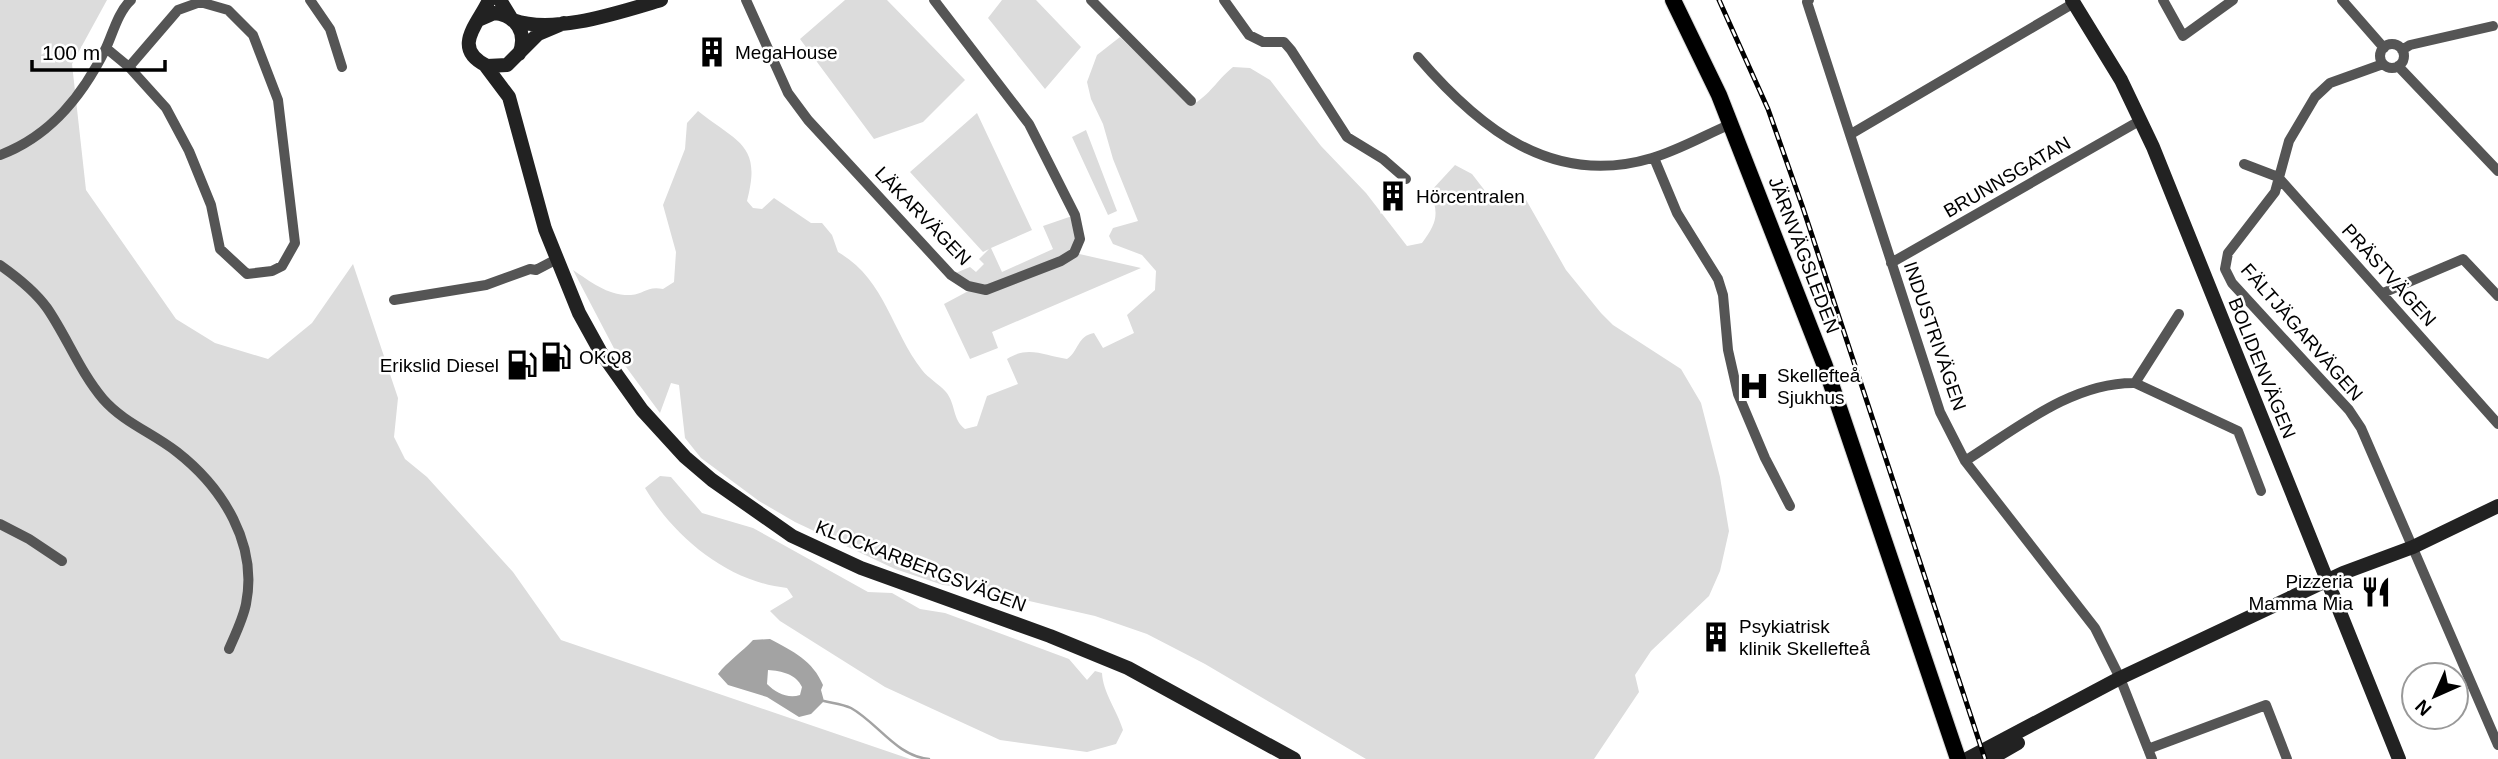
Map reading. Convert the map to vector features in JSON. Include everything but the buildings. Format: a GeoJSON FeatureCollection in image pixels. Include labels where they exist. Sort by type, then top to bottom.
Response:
{"type":"FeatureCollection","features":[{"type":"Feature","properties":{"kind":"main road"},"geometry":{"type":"LineString","coordinates":[[489,0],[470,30],[469,44],[475,58],[485,65],[500,67],[518,55],[538,34],[564,23]]}},
{"type":"Feature","properties":{"kind":"main road"},"geometry":{"type":"LineString","coordinates":[[500,0],[522,33],[518,55]]}},
{"type":"Feature","properties":{"kind":"main road"},"geometry":{"type":"LineString","coordinates":[[478,20],[494,13],[537,26],[564,23],[661,0]]}},
{"type":"Feature","properties":{"kind":"main road","name":"JÄRNVÄGSLEDEN"},"geometry":{"type":"LineString","coordinates":[[1673,0],[1731,124],[1825,366],[1919,651],[1945,736],[1947,759]]}},
{"type":"Feature","properties":{"kind":"main road","name":"BOLIDENVÄGEN"},"geometry":{"type":"LineString","coordinates":[[2073,1],[2121,80],[2141,120],[2399,759]]}},
{"type":"Feature","properties":{"kind":"main road","name":"KLOCKARBERGSVÄGEN"},"geometry":{"type":"LineString","coordinates":[[509,97],[518,55]]}},
{"type":"Feature","properties":{"kind":"main road","name":"KLOCKARBERGSVÄGEN"},"geometry":{"type":"LineString","coordinates":[[485,65],[509,97],[542,221],[579,313],[600,351],[656,425],[685,457],[734,498],[792,536],[861,568],[1050,636],[1128,668],[1294,759]]}},
{"type":"Feature","properties":{"kind":"main road"},"geometry":{"type":"LineString","coordinates":[[1968,759],[2120,678],[2326,581],[2413,547],[2498,506]]}},
{"type":"Feature","properties":{"kind":"main road"},"geometry":{"type":"LineString","coordinates":[[1990,759],[2020,742],[2064,708]]}},
{"type":"Feature","properties":{"kind":"main road","name":"JÄRNVÄGSLEDEN"},"geometry":{"type":"LineString","coordinates":[[1945,736],[1958,759]]}},
{"type":"Feature","properties":{"kind":"street"},"geometry":{"type":"LineString","coordinates":[[0,155],[38,134],[69,107],[89,83],[131,0]]}},
{"type":"Feature","properties":{"kind":"street"},"geometry":{"type":"LineString","coordinates":[[310,0],[330,29],[341,67]]}},
{"type":"Feature","properties":{"kind":"street","name":"LÄKARVÄGEN"},"geometry":{"type":"LineString","coordinates":[[746,0],[788,93],[808,120],[951,275],[968,286],[986,290],[1061,261],[1074,253],[1080,239],[1075,215],[1029,124],[934,0]]}},
{"type":"Feature","properties":{"kind":"street"},"geometry":{"type":"LineString","coordinates":[[1091,0],[1191,101]]}},
{"type":"Feature","properties":{"kind":"street"},"geometry":{"type":"LineString","coordinates":[[1224,0],[1255,39],[1284,42],[1347,137],[1383,159],[1406,179]]}},
{"type":"Feature","properties":{"kind":"street"},"geometry":{"type":"LineString","coordinates":[[2163,0],[2183,36],[2234,0]]}},
{"type":"Feature","properties":{"kind":"street"},"geometry":{"type":"LineString","coordinates":[[2342,0],[2384,48]]}},
{"type":"Feature","properties":{"kind":"street","name":"INDUSTRIVÄGEN"},"geometry":{"type":"LineString","coordinates":[[1808,1],[1940,412],[1965,461],[2095,628],[2120,678],[2150,754]]}},
{"type":"Feature","properties":{"kind":"street"},"geometry":{"type":"LineString","coordinates":[[1851,134],[2073,1]]}},
{"type":"Feature","properties":{"kind":"street"},"geometry":{"type":"LineString","coordinates":[[106,48],[129,67],[166,108],[189,151],[211,205],[220,249],[247,274],[272,271],[282,266],[295,243],[278,100],[253,35],[228,10],[200,2],[178,10],[129,67]]}},
{"type":"Feature","properties":{"kind":"street"},"geometry":{"type":"LineString","coordinates":[[2402,50],[2410,45],[2494,26]]}},
{"type":"Feature","properties":{"kind":"street"},"geometry":{"type":"LineString","coordinates":[[2393,45],[2402,50],[2403,60],[2398,66],[2392,68],[2383,64],[2380,57],[2384,48],[2393,45]]}},
{"type":"Feature","properties":{"kind":"street"},"geometry":{"type":"LineString","coordinates":[[1418,57],[1465,109],[1513,145],[1539,155],[1601,166],[1654,158],[1731,124]]}},
{"type":"Feature","properties":{"kind":"street","name":"FÄLTJÄGARVÄGEN"},"geometry":{"type":"LineString","coordinates":[[2383,64],[2330,83],[2315,97],[2289,141],[2275,192],[2228,253],[2225,269],[2232,283],[2355,419],[2498,745]]}},
{"type":"Feature","properties":{"kind":"street"},"geometry":{"type":"LineString","coordinates":[[2398,66],[2498,171]]}},
{"type":"Feature","properties":{"kind":"street","name":"BRUNNSGATAN"},"geometry":{"type":"LineString","coordinates":[[1891,263],[2141,120]]}},
{"type":"Feature","properties":{"kind":"street"},"geometry":{"type":"LineString","coordinates":[[1654,158],[1673,206],[1718,279],[1728,350],[1738,394],[1765,458],[1790,506]]}},
{"type":"Feature","properties":{"kind":"street","name":"PRÄSTVÄGEN"},"geometry":{"type":"LineString","coordinates":[[2244,164],[2278,177],[2498,424]]}},
{"type":"Feature","properties":{"kind":"street"},"geometry":{"type":"LineString","coordinates":[[394,300],[486,285],[530,269],[536,270],[557,259]]}},
{"type":"Feature","properties":{"kind":"street"},"geometry":{"type":"LineString","coordinates":[[2383,293],[2463,259],[2498,296]]}},
{"type":"Feature","properties":{"kind":"street"},"geometry":{"type":"LineString","coordinates":[[0,265],[18,278],[46,306],[104,400],[130,424],[175,451],[210,481],[236,524],[250,569],[246,606],[229,649]]}},
{"type":"Feature","properties":{"kind":"street"},"geometry":{"type":"LineString","coordinates":[[2135,383],[2179,314]]}},
{"type":"Feature","properties":{"kind":"street"},"geometry":{"type":"LineString","coordinates":[[1965,461],[2066,398],[2124,383],[2135,383],[2238,431],[2262,491]]}},
{"type":"Feature","properties":{"kind":"street"},"geometry":{"type":"LineString","coordinates":[[0,524],[29,538],[62,561]]}},
{"type":"Feature","properties":{"kind":"street"},"geometry":{"type":"LineString","coordinates":[[2150,754],[2266,705],[2287,759]]}},
{"type":"Feature","properties":{"kind":"shaded area"},"geometry":{"type":"Polygon","coordinates":[[[0,0],[107,0],[72,64],[86,190],[176,319],[215,343],[268,359],[312,323],[353,264],[398,398],[394,437],[405,459],[427,477],[513,572],[561,640],[910,759],[0,759],[0,0]]]}},
{"type":"Feature","properties":{"kind":"shaded area"},"geometry":{"type":"Polygon","coordinates":[[[845,0],[887,0],[965,80],[923,122],[874,139],[800,39],[845,0]]]}},
{"type":"Feature","properties":{"kind":"shaded area"},"geometry":{"type":"Polygon","coordinates":[[[1002,0],[1036,0],[1081,47],[1045,89],[988,18],[1002,0]]]}},
{"type":"Feature","properties":{"kind":"shaded area"},"geometry":{"type":"Polygon","coordinates":[[[1120,37],[1191,106],[1204,97],[1233,67],[1250,68],[1270,80],[1321,146],[1366,193],[1407,246],[1422,243],[1431,230],[1436,213],[1430,192],[1455,165],[1472,174],[1489,196],[1500,197],[1510,191],[1525,198],[1566,270],[1601,313],[1613,325],[1681,369],[1701,403],[1720,477],[1729,531],[1720,571],[1709,596],[1651,651],[1635,675],[1639,692],[1594,759],[1366,759],[1205,664],[1147,634],[1095,616],[977,589],[943,585],[895,569],[795,522],[759,501],[701,458],[685,438],[679,385],[671,383],[660,413],[618,356],[573,270],[600,287],[623,295],[663,289],[674,282],[676,252],[663,205],[685,149],[687,123],[698,111],[735,139],[749,156],[751,182],[747,201],[753,208],[762,209],[774,198],[811,223],[822,223],[832,235],[838,252],[867,276],[911,355],[924,373],[946,392],[958,421],[965,429],[977,426],[987,396],[1018,384],[1007,359],[1029,352],[1067,359],[1088,335],[1094,333],[1103,348],[1134,333],[1127,315],[1155,290],[1156,271],[1142,255],[1113,244],[1109,236],[1113,228],[1138,221],[1113,159],[1087,82],[1097,55],[1120,37]]]}},
{"type":"Feature","properties":{"kind":"shaded area"},"geometry":{"type":"Polygon","coordinates":[[[977,113],[1032,230],[991,248],[1002,272],[1053,249],[1043,226],[1075,215],[1075,253],[1141,268],[992,332],[998,348],[970,359],[944,304],[974,288],[951,275],[970,267],[976,272],[984,264],[979,259],[989,249],[983,252],[910,172],[977,113]]]}},
{"type":"Feature","properties":{"kind":"shaded area"},"geometry":{"type":"Polygon","coordinates":[[[1086,130],[1117,211],[1108,215],[1072,137],[1086,130]]]}},
{"type":"Feature","properties":{"kind":"shaded area"},"geometry":{"type":"Polygon","coordinates":[[[660,476],[671,477],[702,513],[753,528],[868,592],[892,593],[920,609],[945,613],[1069,659],[1087,680],[1095,671],[1102,673],[1105,688],[1123,730],[1116,744],[1087,752],[1000,740],[885,687],[780,621],[770,611],[793,597],[787,588],[744,577],[724,567],[687,540],[645,488],[660,476]]]}},
{"type":"Feature","properties":{"kind":"shaded area"},"geometry":{"type":"Polygon","coordinates":[[[770,639],[794,652],[814,669],[823,685],[821,690],[824,701],[811,714],[799,717],[767,697],[728,685],[718,674],[753,640],[770,639]],[[768,670],[767,684],[787,696],[800,695],[802,687],[796,679],[768,670]]]}},
{"type":"Feature","properties":{"kind":"waterway"},"geometry":{"type":"LineString","coordinates":[[824,701],[851,708],[897,746],[917,757],[929,759]]}},
{"type":"Feature","properties":{"kind":"railway"},"geometry":{"type":"LineString","coordinates":[[1719,0],[1768,109],[1803,208],[1985,759]]}},
{"type":"Feature","properties":{"kind":"place","name":"MegaHouse"},"geometry":{"type":"Point","coordinates":[712,52]}},
{"type":"Feature","properties":{"kind":"place","name":"Hörcentralen"},"geometry":{"type":"Point","coordinates":[1393,196]}},
{"type":"Feature","properties":{"kind":"place","name":"OKQ8"},"geometry":{"type":"Point","coordinates":[556,357]}},
{"type":"Feature","properties":{"kind":"place","name":"Erikslid Diesel"},"geometry":{"type":"Point","coordinates":[522,365]}},
{"type":"Feature","properties":{"kind":"place","name":"Skellefteå Sjukhus"},"geometry":{"type":"Point","coordinates":[1754,386]}},
{"type":"Feature","properties":{"kind":"place","name":"Pizzeria Mamma Mia"},"geometry":{"type":"Point","coordinates":[2376,592]}},
{"type":"Feature","properties":{"kind":"place","name":"Psykiatrisk klinik Skellefteå"},"geometry":{"type":"Point","coordinates":[1716,637]}}]}
